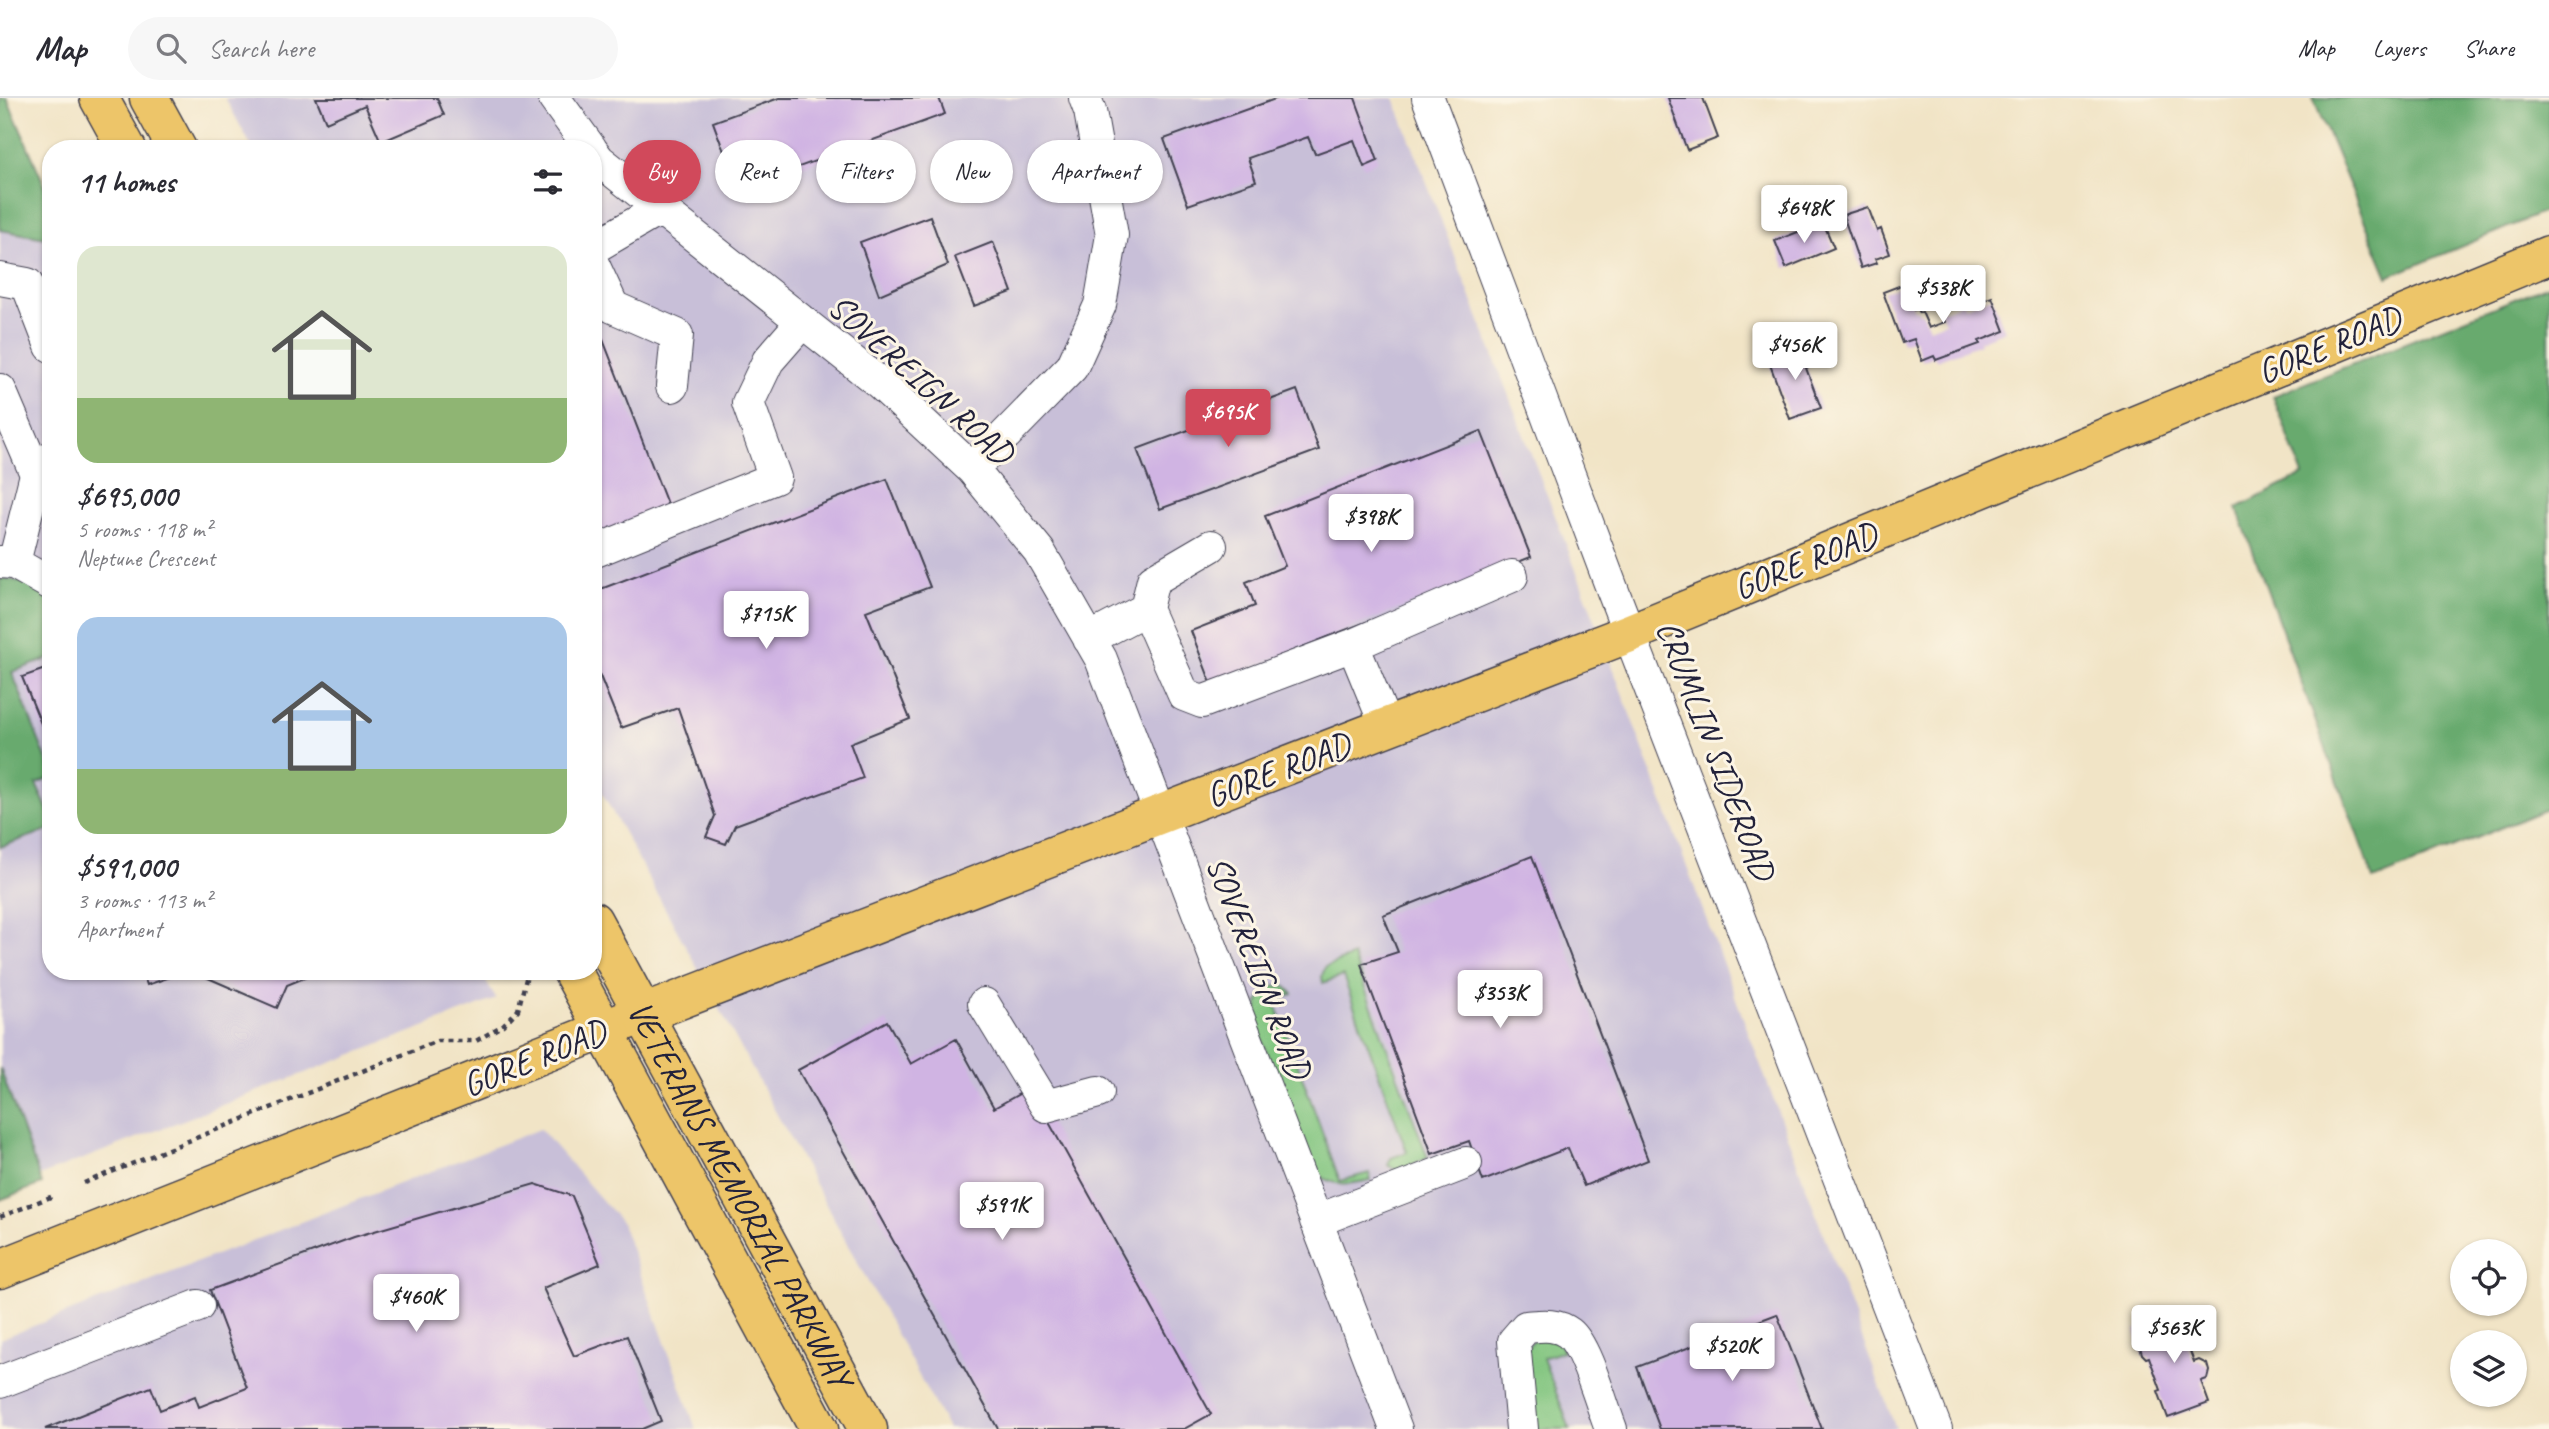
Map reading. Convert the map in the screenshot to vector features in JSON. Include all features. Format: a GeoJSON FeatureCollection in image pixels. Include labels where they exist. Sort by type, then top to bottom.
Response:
{"type":"FeatureCollection","features":[{"type":"Feature","properties":{"kind":"main road"},"geometry":{"type":"LineString","coordinates":[[99,98],[122,140]]}},
{"type":"Feature","properties":{"kind":"main road"},"geometry":{"type":"LineString","coordinates":[[149,98],[172,140]]}},
{"type":"Feature","properties":{"kind":"main road","name":"GORE ROAD"},"geometry":{"type":"LineString","coordinates":[[0,1269],[643,1014],[1630,633],[2549,255]]}},
{"type":"Feature","properties":{"kind":"main road","name":"VETERANS MEMORIAL PARKWAY"},"geometry":{"type":"LineString","coordinates":[[602,938],[868,1429]]}},
{"type":"Feature","properties":{"kind":"main road","name":"VETERANS MEMORIAL PARKWAY"},"geometry":{"type":"LineString","coordinates":[[577,980],[819,1429]]}},
{"type":"Feature","properties":{"kind":"street","name":"SOVEREIGN ROAD"},"geometry":{"type":"LineString","coordinates":[[554,98],[582,140]]}},
{"type":"Feature","properties":{"kind":"street"},"geometry":{"type":"LineString","coordinates":[[972,469],[1072,367],[1100,305],[1112,235],[1090,111],[1085,98]]}},
{"type":"Feature","properties":{"kind":"street","name":"CRUMLIN SIDEROAD"},"geometry":{"type":"LineString","coordinates":[[1427,98],[1936,1429]]}},
{"type":"Feature","properties":{"kind":"street","name":"SOVEREIGN ROAD"},"geometry":{"type":"LineString","coordinates":[[602,161],[881,384],[972,469],[1038,551],[1101,659],[1396,1429]]}},
{"type":"Feature","properties":{"kind":"street"},"geometry":{"type":"LineString","coordinates":[[602,243],[660,209]]}},
{"type":"Feature","properties":{"kind":"street"},"geometry":{"type":"LineString","coordinates":[[0,279],[27,284],[42,323]]}},
{"type":"Feature","properties":{"kind":"street"},"geometry":{"type":"LineString","coordinates":[[602,283],[613,307],[677,335],[672,386]]}},
{"type":"Feature","properties":{"kind":"street"},"geometry":{"type":"LineString","coordinates":[[602,548],[775,478],[748,403],[768,361],[802,322]]}},
{"type":"Feature","properties":{"kind":"street"},"geometry":{"type":"LineString","coordinates":[[0,390],[42,463]]}},
{"type":"Feature","properties":{"kind":"street"},"geometry":{"type":"LineString","coordinates":[[42,468],[7,563],[42,580]]}},
{"type":"Feature","properties":{"kind":"street"},"geometry":{"type":"LineString","coordinates":[[1211,547],[1153,580],[1146,609],[1184,695],[1202,702],[1353,645],[1511,576]]}},
{"type":"Feature","properties":{"kind":"street"},"geometry":{"type":"LineString","coordinates":[[1089,639],[1146,609]]}},
{"type":"Feature","properties":{"kind":"street"},"geometry":{"type":"LineString","coordinates":[[1353,645],[1387,727]]}},
{"type":"Feature","properties":{"kind":"street"},"geometry":{"type":"LineString","coordinates":[[984,1004],[1046,1106],[1098,1091]]}},
{"type":"Feature","properties":{"kind":"street"},"geometry":{"type":"LineString","coordinates":[[1315,1221],[1466,1163]]}},
{"type":"Feature","properties":{"kind":"street"},"geometry":{"type":"LineString","coordinates":[[0,1382],[198,1306]]}},
{"type":"Feature","properties":{"kind":"street"},"geometry":{"type":"LineString","coordinates":[[1522,1429],[1514,1341],[1526,1327],[1550,1325],[1569,1333],[1581,1349],[1611,1429]]}},
{"type":"Feature","properties":{"kind":"path"},"geometry":{"type":"LineString","coordinates":[[84,1183],[437,1041],[476,1041],[503,1025],[518,1010],[526,980]]}},
{"type":"Feature","properties":{"kind":"path"},"geometry":{"type":"LineString","coordinates":[[0,1217],[53,1196]]}},
{"type":"Feature","properties":{"kind":"shaded area"},"geometry":{"type":"Polygon","coordinates":[[[225,98],[1394,98],[1589,604],[1896,1429],[948,1429],[602,793],[602,140],[248,140],[225,98]]]}},
{"type":"Feature","properties":{"kind":"shaded area"},"geometry":{"type":"Polygon","coordinates":[[[0,194],[42,220],[42,980],[485,980],[496,999],[21,1183],[0,1130],[0,194]]]}},
{"type":"Feature","properties":{"kind":"shaded area"},"geometry":{"type":"Polygon","coordinates":[[[540,1129],[622,1223],[696,1429],[0,1429],[0,1339],[540,1129]]]}},
{"type":"Feature","properties":{"kind":"green space"},"geometry":{"type":"Polygon","coordinates":[[[0,98],[7,98],[42,179],[42,237],[0,230],[0,98]]]}},
{"type":"Feature","properties":{"kind":"green space"},"geometry":{"type":"Polygon","coordinates":[[[2313,98],[2549,98],[2549,210],[2388,277],[2313,98]]]}},
{"type":"Feature","properties":{"kind":"green space"},"geometry":{"type":"Polygon","coordinates":[[[2549,285],[2549,808],[2374,880],[2237,508],[2303,475],[2273,396],[2549,285]]]}},
{"type":"Feature","properties":{"kind":"green space"},"geometry":{"type":"Polygon","coordinates":[[[0,579],[42,588],[42,661],[12,672],[42,748],[42,782],[36,784],[42,797],[42,832],[0,847],[0,579]]]}},
{"type":"Feature","properties":{"kind":"green space"},"geometry":{"type":"Polygon","coordinates":[[[1353,956],[1428,1158],[1398,1171],[1388,1165],[1391,1158],[1407,1152],[1343,976],[1323,983],[1325,967],[1353,956]]]}},
{"type":"Feature","properties":{"kind":"green space"},"geometry":{"type":"Polygon","coordinates":[[[1269,986],[1285,986],[1293,994],[1275,1002],[1340,1181],[1369,1173],[1371,1180],[1337,1183],[1323,1178],[1309,1166],[1255,1022],[1259,1001],[1269,986]]]}},
{"type":"Feature","properties":{"kind":"green space"},"geometry":{"type":"Polygon","coordinates":[[[0,1068],[42,1184],[0,1200],[0,1068]]]}},
{"type":"Feature","properties":{"kind":"green space"},"geometry":{"type":"Polygon","coordinates":[[[1535,1338],[1557,1340],[1563,1351],[1543,1358],[1570,1429],[1532,1429],[1525,1350],[1535,1338]]]}},
{"type":"Feature","properties":{"kind":"building"},"geometry":{"type":"Polygon","coordinates":[[[316,98],[437,98],[444,115],[386,140],[380,140],[365,105],[326,122],[316,98]]]}},
{"type":"Feature","properties":{"kind":"building"},"geometry":{"type":"Polygon","coordinates":[[[779,98],[939,98],[945,114],[873,140],[816,140],[816,161],[802,166],[802,140],[720,140],[713,122],[779,98]]]}},
{"type":"Feature","properties":{"kind":"building"},"geometry":{"type":"Polygon","coordinates":[[[1278,98],[1355,98],[1378,161],[1364,167],[1354,140],[1315,154],[1308,137],[1248,158],[1256,181],[1188,205],[1164,139],[1278,98]]]}},
{"type":"Feature","properties":{"kind":"building"},"geometry":{"type":"Polygon","coordinates":[[[1668,98],[1703,98],[1718,138],[1687,150],[1668,98]]]}},
{"type":"Feature","properties":{"kind":"building"},"geometry":{"type":"Polygon","coordinates":[[[1868,207],[1877,231],[1881,229],[1890,254],[1875,259],[1877,263],[1861,268],[1843,215],[1868,207]]]}},
{"type":"Feature","properties":{"kind":"building"},"geometry":{"type":"Polygon","coordinates":[[[930,216],[948,265],[879,295],[860,242],[930,216]]]}},
{"type":"Feature","properties":{"kind":"building"},"geometry":{"type":"Polygon","coordinates":[[[1823,222],[1834,248],[1786,268],[1775,241],[1823,222]]]}},
{"type":"Feature","properties":{"kind":"building"},"geometry":{"type":"Polygon","coordinates":[[[993,242],[1012,292],[974,306],[955,257],[993,242]]]}},
{"type":"Feature","properties":{"kind":"building"},"geometry":{"type":"Polygon","coordinates":[[[1904,284],[1914,310],[1922,312],[1929,328],[1945,322],[1940,311],[1963,303],[1965,307],[1992,297],[2005,331],[1979,341],[1980,344],[1936,360],[1934,356],[1922,361],[1914,339],[1902,343],[1883,292],[1904,284]]]}},
{"type":"Feature","properties":{"kind":"building"},"geometry":{"type":"Polygon","coordinates":[[[602,337],[669,509],[602,535],[602,337]]]}},
{"type":"Feature","properties":{"kind":"building"},"geometry":{"type":"Polygon","coordinates":[[[1801,346],[1821,408],[1790,419],[1768,359],[1801,346]]]}},
{"type":"Feature","properties":{"kind":"building"},"geometry":{"type":"Polygon","coordinates":[[[1297,390],[1319,450],[1160,509],[1137,449],[1297,390]]]}},
{"type":"Feature","properties":{"kind":"building"},"geometry":{"type":"Polygon","coordinates":[[[1481,431],[1531,557],[1211,683],[1191,631],[1255,606],[1246,582],[1285,566],[1265,516],[1481,431]]]}},
{"type":"Feature","properties":{"kind":"building"},"geometry":{"type":"Polygon","coordinates":[[[887,479],[930,587],[866,611],[910,719],[850,743],[863,778],[735,825],[726,844],[706,837],[715,816],[678,708],[621,728],[602,681],[602,589],[887,479]]]}},
{"type":"Feature","properties":{"kind":"building"},"geometry":{"type":"Polygon","coordinates":[[[42,670],[42,726],[22,677],[42,670]]]}},
{"type":"Feature","properties":{"kind":"building"},"geometry":{"type":"Polygon","coordinates":[[[1532,856],[1648,1160],[1584,1186],[1568,1148],[1483,1181],[1469,1141],[1432,1154],[1361,964],[1398,952],[1383,915],[1532,856]]]}},
{"type":"Feature","properties":{"kind":"building"},"geometry":{"type":"Polygon","coordinates":[[[145,980],[162,980],[147,985],[145,980]]]}},
{"type":"Feature","properties":{"kind":"building"},"geometry":{"type":"Polygon","coordinates":[[[213,980],[299,980],[287,985],[277,1008],[213,980]]]}},
{"type":"Feature","properties":{"kind":"building"},"geometry":{"type":"Polygon","coordinates":[[[887,1021],[911,1064],[956,1039],[994,1108],[1030,1088],[1211,1414],[1184,1429],[998,1429],[798,1070],[887,1021]]]}},
{"type":"Feature","properties":{"kind":"building"},"geometry":{"type":"Polygon","coordinates":[[[535,1184],[572,1196],[600,1264],[543,1288],[574,1356],[627,1336],[661,1421],[642,1429],[45,1429],[151,1387],[160,1410],[195,1396],[199,1407],[247,1388],[210,1290],[354,1237],[535,1184]]]}},
{"type":"Feature","properties":{"kind":"building"},"geometry":{"type":"Polygon","coordinates":[[[2182,1313],[2187,1325],[2181,1327],[2194,1362],[2199,1360],[2207,1364],[2207,1379],[2201,1381],[2209,1403],[2168,1418],[2149,1357],[2146,1358],[2142,1354],[2135,1330],[2182,1313]]]}},
{"type":"Feature","properties":{"kind":"building"},"geometry":{"type":"Polygon","coordinates":[[[1777,1314],[1822,1429],[1660,1429],[1637,1367],[1777,1314]]]}}]}
